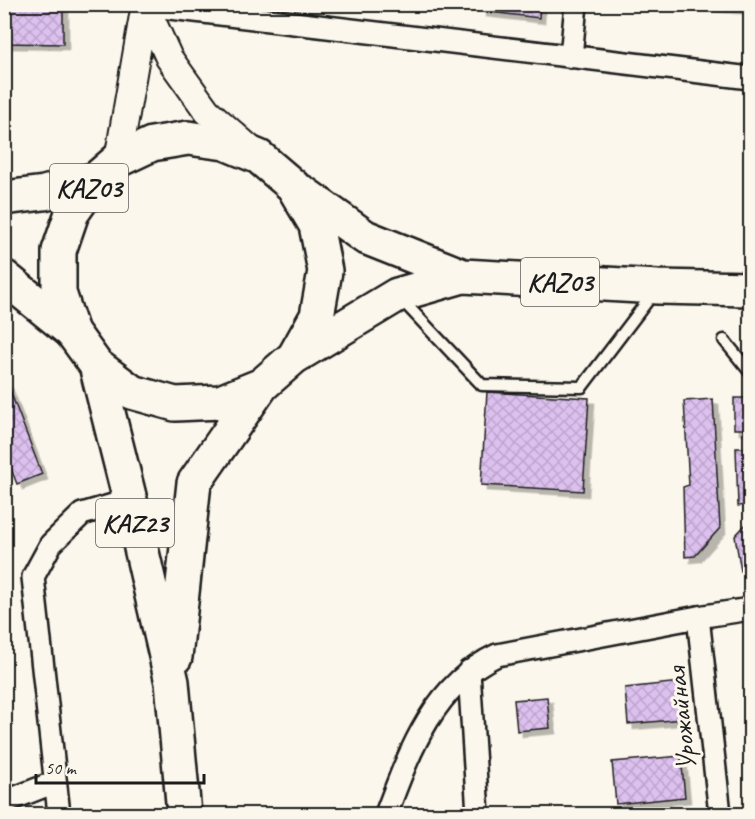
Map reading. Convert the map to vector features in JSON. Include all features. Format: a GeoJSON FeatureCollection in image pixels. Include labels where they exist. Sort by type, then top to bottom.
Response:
{"type":"FeatureCollection","features":[{"type":"Feature","properties":{"kind":"main road","name":"KАZ03"},"geometry":{"type":"LineString","coordinates":[[4,198],[44,193],[107,169],[152,144],[188,138],[225,143],[259,157],[293,186],[365,237],[463,276],[658,287],[750,289]]}},
{"type":"Feature","properties":{"kind":"main road","name":"KАZ03"},"geometry":{"type":"LineString","coordinates":[[72,332],[59,293],[59,252],[72,213],[107,169]]}},
{"type":"Feature","properties":{"kind":"main road","name":"KАZ03"},"geometry":{"type":"LineString","coordinates":[[293,186],[316,225],[325,271],[317,316],[294,357]]}},
{"type":"Feature","properties":{"kind":"main road","name":"KАZ03"},"geometry":{"type":"LineString","coordinates":[[4,277],[72,332],[96,365],[132,392],[175,404],[220,402],[262,385],[294,357],[397,295],[463,276]]}},
{"type":"Feature","properties":{"kind":"main road","name":"KAZ23"},"geometry":{"type":"LineString","coordinates":[[96,365],[172,682],[184,814]]}},
{"type":"Feature","properties":{"kind":"main road","name":"KAZ23"},"geometry":{"type":"LineString","coordinates":[[172,682],[194,483],[262,385]]}},
{"type":"Feature","properties":{"kind":"street"},"geometry":{"type":"LineString","coordinates":[[571,57],[576,4]]}},
{"type":"Feature","properties":{"kind":"street"},"geometry":{"type":"LineString","coordinates":[[145,5],[750,78]]}},
{"type":"Feature","properties":{"kind":"street"},"geometry":{"type":"LineString","coordinates":[[145,5],[170,58],[207,111],[259,157]]}},
{"type":"Feature","properties":{"kind":"street"},"geometry":{"type":"LineString","coordinates":[[107,169],[145,5]]}},
{"type":"Feature","properties":{"kind":"street"},"geometry":{"type":"LineString","coordinates":[[59,814],[33,577],[51,544],[82,514],[130,500]]}},
{"type":"Feature","properties":{"kind":"street"},"geometry":{"type":"LineString","coordinates":[[386,814],[407,758],[432,712],[469,671],[479,664],[497,655],[698,616],[750,609]]}},
{"type":"Feature","properties":{"kind":"street","name":"Урожайная"},"geometry":{"type":"LineString","coordinates":[[698,616],[720,814]]}},
{"type":"Feature","properties":{"kind":"street"},"geometry":{"type":"LineString","coordinates":[[469,671],[477,814]]}},
{"type":"Feature","properties":{"kind":"street"},"geometry":{"type":"LineString","coordinates":[[4,802],[55,782]]}},
{"type":"Feature","properties":{"kind":"lane"},"geometry":{"type":"LineString","coordinates":[[397,295],[482,385],[582,387],[658,287]]}},
{"type":"Feature","properties":{"kind":"lane"},"geometry":{"type":"LineString","coordinates":[[724,340],[750,372]]}},
{"type":"Feature","properties":{"kind":"building"},"geometry":{"type":"Polygon","coordinates":[[[4,4],[63,4],[63,44],[4,43],[4,4]]]}},
{"type":"Feature","properties":{"kind":"building"},"geometry":{"type":"Polygon","coordinates":[[[481,4],[540,4],[539,18],[481,11],[481,4]]]}},
{"type":"Feature","properties":{"kind":"building"},"geometry":{"type":"Polygon","coordinates":[[[684,4],[745,4],[745,9],[684,4]]]}},
{"type":"Feature","properties":{"kind":"building"},"geometry":{"type":"Polygon","coordinates":[[[7,383],[42,474],[17,484],[4,451],[4,384],[7,383]]]}},
{"type":"Feature","properties":{"kind":"building"},"geometry":{"type":"Polygon","coordinates":[[[487,392],[589,398],[583,491],[481,485],[487,392]]]}},
{"type":"Feature","properties":{"kind":"building"},"geometry":{"type":"Polygon","coordinates":[[[734,398],[750,398],[750,429],[734,429],[734,398]]]}},
{"type":"Feature","properties":{"kind":"building"},"geometry":{"type":"Polygon","coordinates":[[[713,399],[720,528],[695,556],[685,557],[683,487],[689,485],[684,401],[713,399]]]}},
{"type":"Feature","properties":{"kind":"building"},"geometry":{"type":"Polygon","coordinates":[[[736,448],[750,448],[750,505],[738,506],[736,448]]]}},
{"type":"Feature","properties":{"kind":"building"},"geometry":{"type":"Polygon","coordinates":[[[747,523],[750,524],[750,570],[741,571],[735,536],[747,523]]]}},
{"type":"Feature","properties":{"kind":"building"},"geometry":{"type":"Polygon","coordinates":[[[680,682],[684,719],[628,724],[625,688],[680,682]]]}},
{"type":"Feature","properties":{"kind":"building"},"geometry":{"type":"Polygon","coordinates":[[[547,697],[550,728],[517,731],[514,700],[547,697]]]}},
{"type":"Feature","properties":{"kind":"building"},"geometry":{"type":"Polygon","coordinates":[[[681,756],[685,797],[616,804],[612,762],[681,756]]]}}]}
